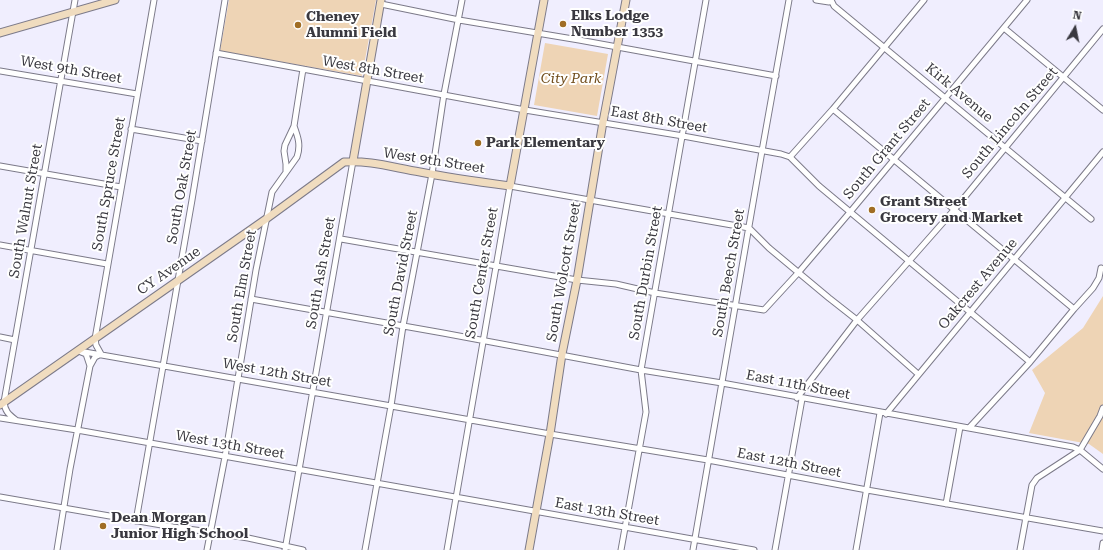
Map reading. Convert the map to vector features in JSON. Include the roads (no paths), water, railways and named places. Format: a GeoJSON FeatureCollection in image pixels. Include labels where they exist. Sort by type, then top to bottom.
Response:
{"type":"FeatureCollection","features":[{"type":"Feature","properties":{"kind":"main road"},"geometry":{"type":"LineString","coordinates":[[0,33],[115,0]]}},
{"type":"Feature","properties":{"kind":"main road","name":"South Center Street"},"geometry":{"type":"LineString","coordinates":[[510,186],[544,0]]}},
{"type":"Feature","properties":{"kind":"main road","name":"South Wolcott Street"},"geometry":{"type":"LineString","coordinates":[[529,550],[550,434],[562,354],[577,280],[603,122],[626,0]]}},
{"type":"Feature","properties":{"kind":"main road","name":"South Ash Street"},"geometry":{"type":"LineString","coordinates":[[353,161],[381,2]]}},
{"type":"Feature","properties":{"kind":"main road","name":"West 9th Street"},"geometry":{"type":"LineString","coordinates":[[353,161],[510,186]]}},
{"type":"Feature","properties":{"kind":"main road","name":"CY Avenue"},"geometry":{"type":"LineString","coordinates":[[2,404],[177,282],[344,162],[353,161]]}},
{"type":"Feature","properties":{"kind":"street","name":"South Walnut Street"},"geometry":{"type":"LineString","coordinates":[[2,404],[32,251],[75,0]]}},
{"type":"Feature","properties":{"kind":"street","name":"South Spruce Street"},"geometry":{"type":"LineString","coordinates":[[94,339],[154,0]]}},
{"type":"Feature","properties":{"kind":"street","name":"South Oak Street"},"geometry":{"type":"LineString","coordinates":[[136,521],[225,0]]}},
{"type":"Feature","properties":{"kind":"street","name":"South David Street"},"geometry":{"type":"LineString","coordinates":[[365,550],[391,406],[403,326],[432,174],[444,94],[462,0]]}},
{"type":"Feature","properties":{"kind":"street","name":"South Durbin Street"},"geometry":{"type":"LineString","coordinates":[[622,550],[646,412],[641,370],[656,293],[668,214],[706,0]]}},
{"type":"Feature","properties":{"kind":"street","name":"South Beech Street"},"geometry":{"type":"LineString","coordinates":[[692,550],[762,150],[790,0]]}},
{"type":"Feature","properties":{"kind":"street"},"geometry":{"type":"LineString","coordinates":[[816,0],[829,2],[831,0]]}},
{"type":"Feature","properties":{"kind":"street","name":"Kirk Avenue"},"geometry":{"type":"LineString","coordinates":[[831,0],[834,6],[1091,219]]}},
{"type":"Feature","properties":{"kind":"street"},"geometry":{"type":"LineString","coordinates":[[924,0],[885,48],[790,157],[820,186],[1030,362]]}},
{"type":"Feature","properties":{"kind":"street","name":"South Grant Street"},"geometry":{"type":"LineString","coordinates":[[735,305],[764,310],[851,212],[893,159],[946,98],[1026,0]]}},
{"type":"Feature","properties":{"kind":"street"},"geometry":{"type":"LineString","coordinates":[[381,2],[459,20],[776,76]]}},
{"type":"Feature","properties":{"kind":"street"},"geometry":{"type":"LineString","coordinates":[[1004,28],[1103,110]]}},
{"type":"Feature","properties":{"kind":"street","name":"South Lincoln Street"},"geometry":{"type":"LineString","coordinates":[[775,550],[800,398],[858,320],[954,210],[1103,29]]}},
{"type":"Feature","properties":{"kind":"street","name":"West 8th Street"},"geometry":{"type":"LineString","coordinates":[[216,53],[524,110]]}},
{"type":"Feature","properties":{"kind":"street","name":"South Elm Street"},"geometry":{"type":"LineString","coordinates":[[286,172],[284,151],[285,145],[294,126],[303,70]]}},
{"type":"Feature","properties":{"kind":"street","name":"West 9th Street"},"geometry":{"type":"LineString","coordinates":[[0,71],[137,94]]}},
{"type":"Feature","properties":{"kind":"street"},"geometry":{"type":"LineString","coordinates":[[833,108],[1074,309]]}},
{"type":"Feature","properties":{"kind":"street","name":"East 8th Street"},"geometry":{"type":"LineString","coordinates":[[524,110],[683,136],[762,150],[790,157]]}},
{"type":"Feature","properties":{"kind":"street","name":"South Elm Street"},"geometry":{"type":"LineString","coordinates":[[207,550],[225,457],[251,299],[272,192],[297,157],[298,153],[299,140],[294,126]]}},
{"type":"Feature","properties":{"kind":"street"},"geometry":{"type":"LineString","coordinates":[[131,129],[202,141]]}},
{"type":"Feature","properties":{"kind":"street","name":"Oakcrest Avenue"},"geometry":{"type":"LineString","coordinates":[[883,413],[918,374],[1103,152]]}},
{"type":"Feature","properties":{"kind":"street","name":"South Ash Street"},"geometry":{"type":"LineString","coordinates":[[286,549],[353,161]]}},
{"type":"Feature","properties":{"kind":"street"},"geometry":{"type":"LineString","coordinates":[[0,166],[121,187]]}},
{"type":"Feature","properties":{"kind":"street"},"geometry":{"type":"LineString","coordinates":[[510,186],[749,228],[769,248],[858,320],[918,374]]}},
{"type":"Feature","properties":{"kind":"street","name":"South Center Street"},"geometry":{"type":"LineString","coordinates":[[447,550],[510,186]]}},
{"type":"Feature","properties":{"kind":"street"},"geometry":{"type":"LineString","coordinates":[[340,238],[577,280],[616,284],[656,293],[735,305]]}},
{"type":"Feature","properties":{"kind":"street"},"geometry":{"type":"LineString","coordinates":[[0,245],[107,264]]}},
{"type":"Feature","properties":{"kind":"street"},"geometry":{"type":"LineString","coordinates":[[969,428],[1030,362],[1093,288],[1099,278],[1101,268]]}},
{"type":"Feature","properties":{"kind":"street","name":"East 11th Street"},"geometry":{"type":"LineString","coordinates":[[251,299],[1073,447],[1080,450],[1103,469]]}},
{"type":"Feature","properties":{"kind":"street"},"geometry":{"type":"LineString","coordinates":[[0,338],[15,340]]}},
{"type":"Feature","properties":{"kind":"street"},"geometry":{"type":"LineString","coordinates":[[57,550],[77,430],[90,366],[95,357],[101,354],[94,339]]}},
{"type":"Feature","properties":{"kind":"street"},"geometry":{"type":"LineString","coordinates":[[79,350],[86,354],[90,366]]}},
{"type":"Feature","properties":{"kind":"street","name":"West 12th Street"},"geometry":{"type":"LineString","coordinates":[[79,350],[470,419]]}},
{"type":"Feature","properties":{"kind":"street"},"geometry":{"type":"LineString","coordinates":[[2,404],[8,414],[17,421]]}},
{"type":"Feature","properties":{"kind":"street"},"geometry":{"type":"LineString","coordinates":[[1020,550],[1032,485],[1037,478],[1080,450],[1100,416],[1103,408]]}},
{"type":"Feature","properties":{"kind":"street"},"geometry":{"type":"LineString","coordinates":[[856,550],[883,413]]}},
{"type":"Feature","properties":{"kind":"street","name":"West 13th Street"},"geometry":{"type":"LineString","coordinates":[[0,418],[77,430],[456,497]]}},
{"type":"Feature","properties":{"kind":"street","name":"East 12th Street"},"geometry":{"type":"LineString","coordinates":[[470,419],[1103,531]]}},
{"type":"Feature","properties":{"kind":"street"},"geometry":{"type":"LineString","coordinates":[[946,504],[960,427]]}},
{"type":"Feature","properties":{"kind":"street"},"geometry":{"type":"LineString","coordinates":[[0,496],[136,521],[248,538],[286,549],[303,550]]}},
{"type":"Feature","properties":{"kind":"street","name":"East 13th Street"},"geometry":{"type":"LineString","coordinates":[[456,497],[754,550]]}},
{"type":"Feature","properties":{"kind":"street"},"geometry":{"type":"LineString","coordinates":[[1102,550],[1103,544]]}},
{"type":"Feature","properties":{"kind":"place","name":"Elks Lodge Number 1353"},"geometry":{"type":"Point","coordinates":[563,24]}},
{"type":"Feature","properties":{"kind":"place","name":"Cheney Alumni Field"},"geometry":{"type":"Point","coordinates":[298,25]}},
{"type":"Feature","properties":{"kind":"place","name":"Park Elementary"},"geometry":{"type":"Point","coordinates":[478,143]}},
{"type":"Feature","properties":{"kind":"place","name":"Grant Street Grocery and Market"},"geometry":{"type":"Point","coordinates":[872,210]}},
{"type":"Feature","properties":{"kind":"place","name":"Dean Morgan Junior High School"},"geometry":{"type":"Point","coordinates":[103,526]}},
{"type":"Feature","properties":{"kind":"park label","name":"City Park"},"geometry":{"type":"Point","coordinates":[571,79]}}]}
